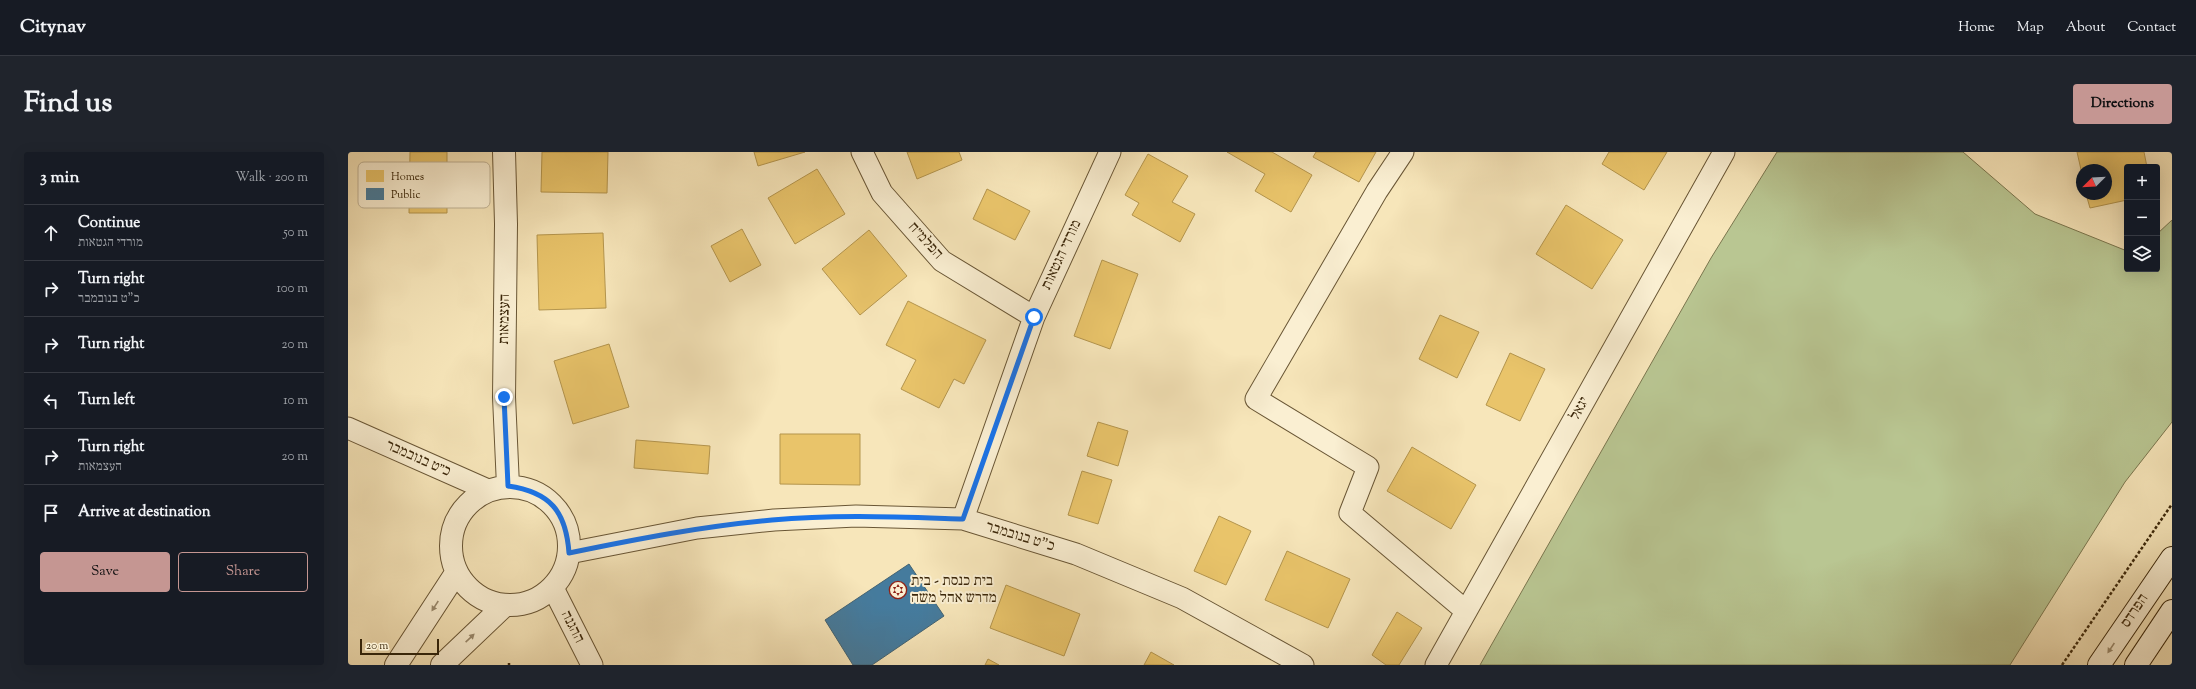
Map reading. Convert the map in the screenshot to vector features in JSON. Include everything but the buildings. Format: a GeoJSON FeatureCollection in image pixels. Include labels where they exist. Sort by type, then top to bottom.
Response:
{"type":"FeatureCollection","features":[{"type":"Feature","properties":{"kind":"street","name":"העצמאות"},"geometry":{"type":"LineString","coordinates":[[498,488],[504,397],[506,224],[504,152]]}},
{"type":"Feature","properties":{"kind":"street","name":"הפלמ״ח"},"geometry":{"type":"LineString","coordinates":[[862,152],[882,193],[942,261],[1034,317]]}},
{"type":"Feature","properties":{"kind":"street","name":"מורדי הגטאות"},"geometry":{"type":"LineString","coordinates":[[963,519],[1034,317],[1110,152]]}},
{"type":"Feature","properties":{"kind":"street"},"geometry":{"type":"LineString","coordinates":[[1403,152],[1377,191],[1256,399],[1368,467],[1350,513],[1466,611]]}},
{"type":"Feature","properties":{"kind":"street","name":"יגאל"},"geometry":{"type":"LineString","coordinates":[[1436,665],[1724,152]]}},
{"type":"Feature","properties":{"kind":"street","name":"כ״ט בנובמבר"},"geometry":{"type":"LineString","coordinates":[[348,428],[498,488]]}},
{"type":"Feature","properties":{"kind":"street"},"geometry":{"type":"LineString","coordinates":[[498,488],[528,489],[546,498],[560,514],[568,532],[569,553],[564,572],[553,588],[538,599],[522,605],[504,606],[484,601],[468,589],[456,573],[450,554],[451,534],[458,516],[471,500],[498,488]]}},
{"type":"Feature","properties":{"kind":"street","name":"כ\"ט בנובמבר"},"geometry":{"type":"LineString","coordinates":[[569,553],[697,528],[774,520],[856,516],[963,519],[1076,554],[1182,598],[1303,665]]}},
{"type":"Feature","properties":{"kind":"street","name":"הפרדס"},"geometry":{"type":"LineString","coordinates":[[2099,665],[2172,558]]}},
{"type":"Feature","properties":{"kind":"street"},"geometry":{"type":"LineString","coordinates":[[396,665],[456,573]]}},
{"type":"Feature","properties":{"kind":"street","name":"ההגנה"},"geometry":{"type":"LineString","coordinates":[[553,588],[592,665]]}},
{"type":"Feature","properties":{"kind":"street"},"geometry":{"type":"LineString","coordinates":[[442,665],[504,606]]}},
{"type":"Feature","properties":{"kind":"street","name":"הפרדס"},"geometry":{"type":"LineString","coordinates":[[2136,665],[2172,611]]}},
{"type":"Feature","properties":{"kind":"path"},"geometry":{"type":"LineString","coordinates":[[2062,665],[2172,504]]}},
{"type":"Feature","properties":{"kind":"green space"},"geometry":{"type":"Polygon","coordinates":[[[1777,152],[1963,152],[2035,214],[2124,250],[2124,272],[2160,272],[2160,231],[2172,220],[2172,422],[2125,482],[2010,665],[1480,665],[1711,258],[1777,152]]]}},
{"type":"Feature","properties":{"kind":"place","name":"בית כנסת - בית מדרש אהל משה"},"geometry":{"type":"Point","coordinates":[898,590]}},
{"type":"Feature","properties":{"kind":"route"},"geometry":{"type":"LineString","coordinates":[[504,397],[508,486],[528,489],[546,498],[560,514],[568,532],[569,553],[697,528],[774,520],[856,516],[963,519],[1034,317]]}}]}
